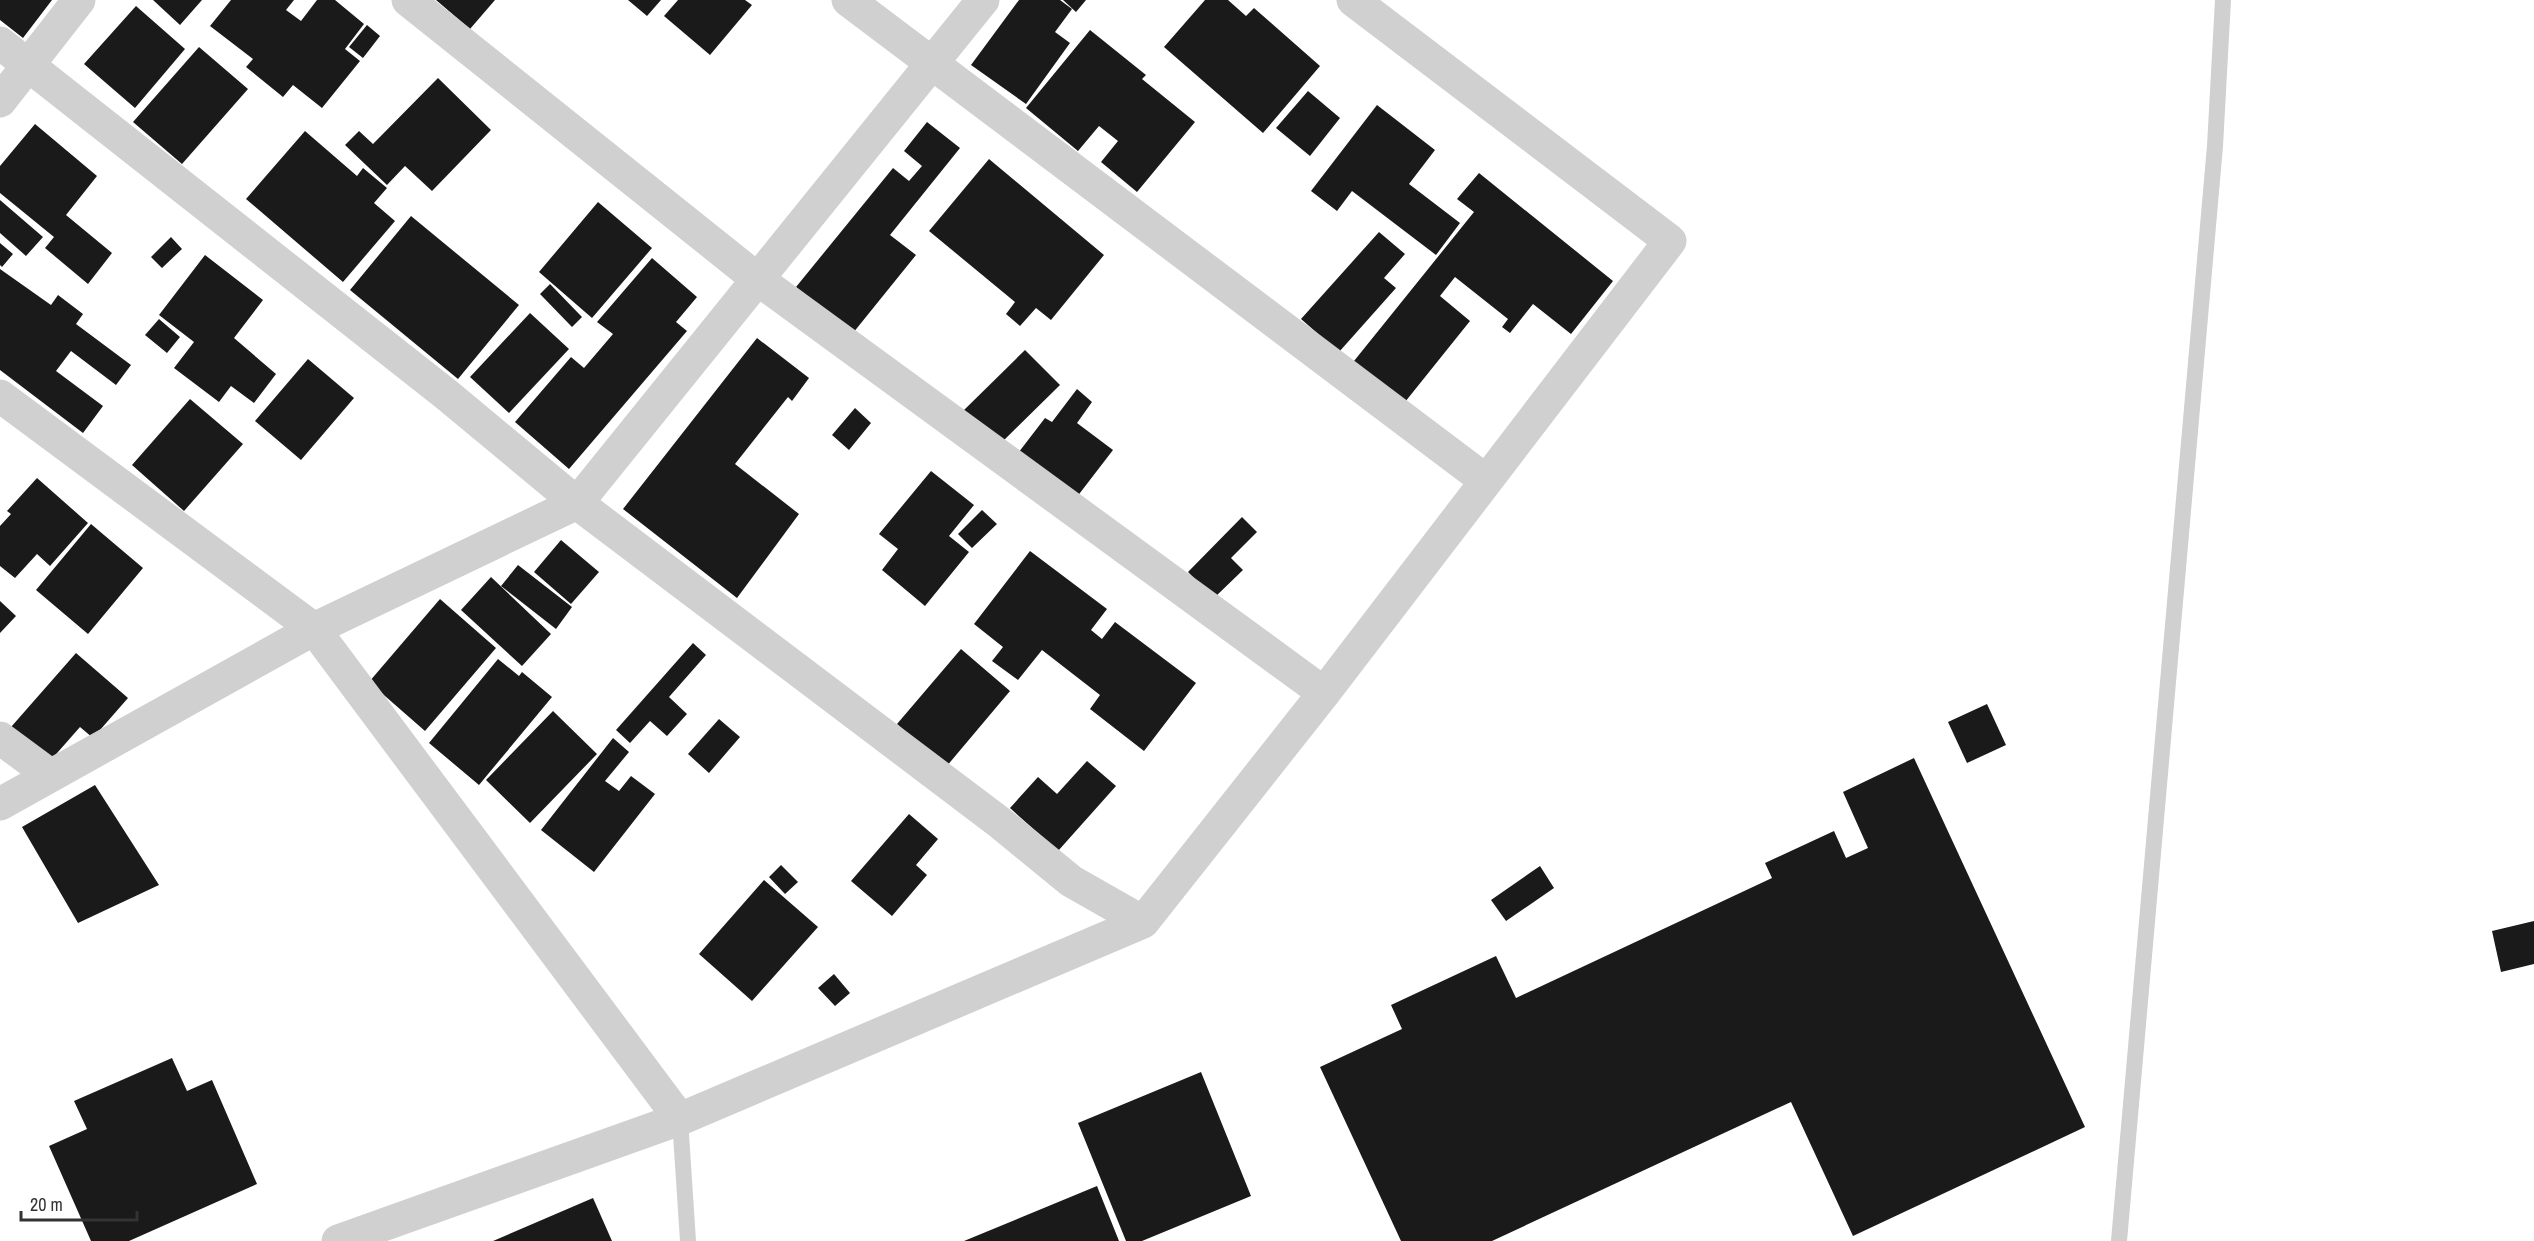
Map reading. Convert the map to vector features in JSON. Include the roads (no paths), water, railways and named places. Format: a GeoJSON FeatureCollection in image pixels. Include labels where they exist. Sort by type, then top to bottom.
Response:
{"type":"FeatureCollection","features":[{"type":"Feature","properties":{"kind":"street"},"geometry":{"type":"LineString","coordinates":[[0,101],[79,0]]}},
{"type":"Feature","properties":{"kind":"street"},"geometry":{"type":"LineString","coordinates":[[408,0],[756,278],[1324,693]]}},
{"type":"Feature","properties":{"kind":"street"},"geometry":{"type":"LineString","coordinates":[[848,0],[1485,480]]}},
{"type":"Feature","properties":{"kind":"street"},"geometry":{"type":"LineString","coordinates":[[0,804],[314,628],[577,503],[756,278],[983,0]]}},
{"type":"Feature","properties":{"kind":"street"},"geometry":{"type":"LineString","coordinates":[[338,1241],[680,1119],[1143,922],[1324,693],[1670,241],[1353,0]]}},
{"type":"Feature","properties":{"kind":"street"},"geometry":{"type":"LineString","coordinates":[[0,43],[447,395],[577,503],[999,822],[1071,881],[1143,922]]}},
{"type":"Feature","properties":{"kind":"street"},"geometry":{"type":"LineString","coordinates":[[0,396],[314,628],[680,1119]]}},
{"type":"Feature","properties":{"kind":"street"},"geometry":{"type":"LineString","coordinates":[[0,738],[50,775]]}},
{"type":"Feature","properties":{"kind":"lane"},"geometry":{"type":"LineString","coordinates":[[2119,1241],[2215,146],[2223,0]]}},
{"type":"Feature","properties":{"kind":"lane"},"geometry":{"type":"LineString","coordinates":[[680,1119],[688,1241]]}}]}
